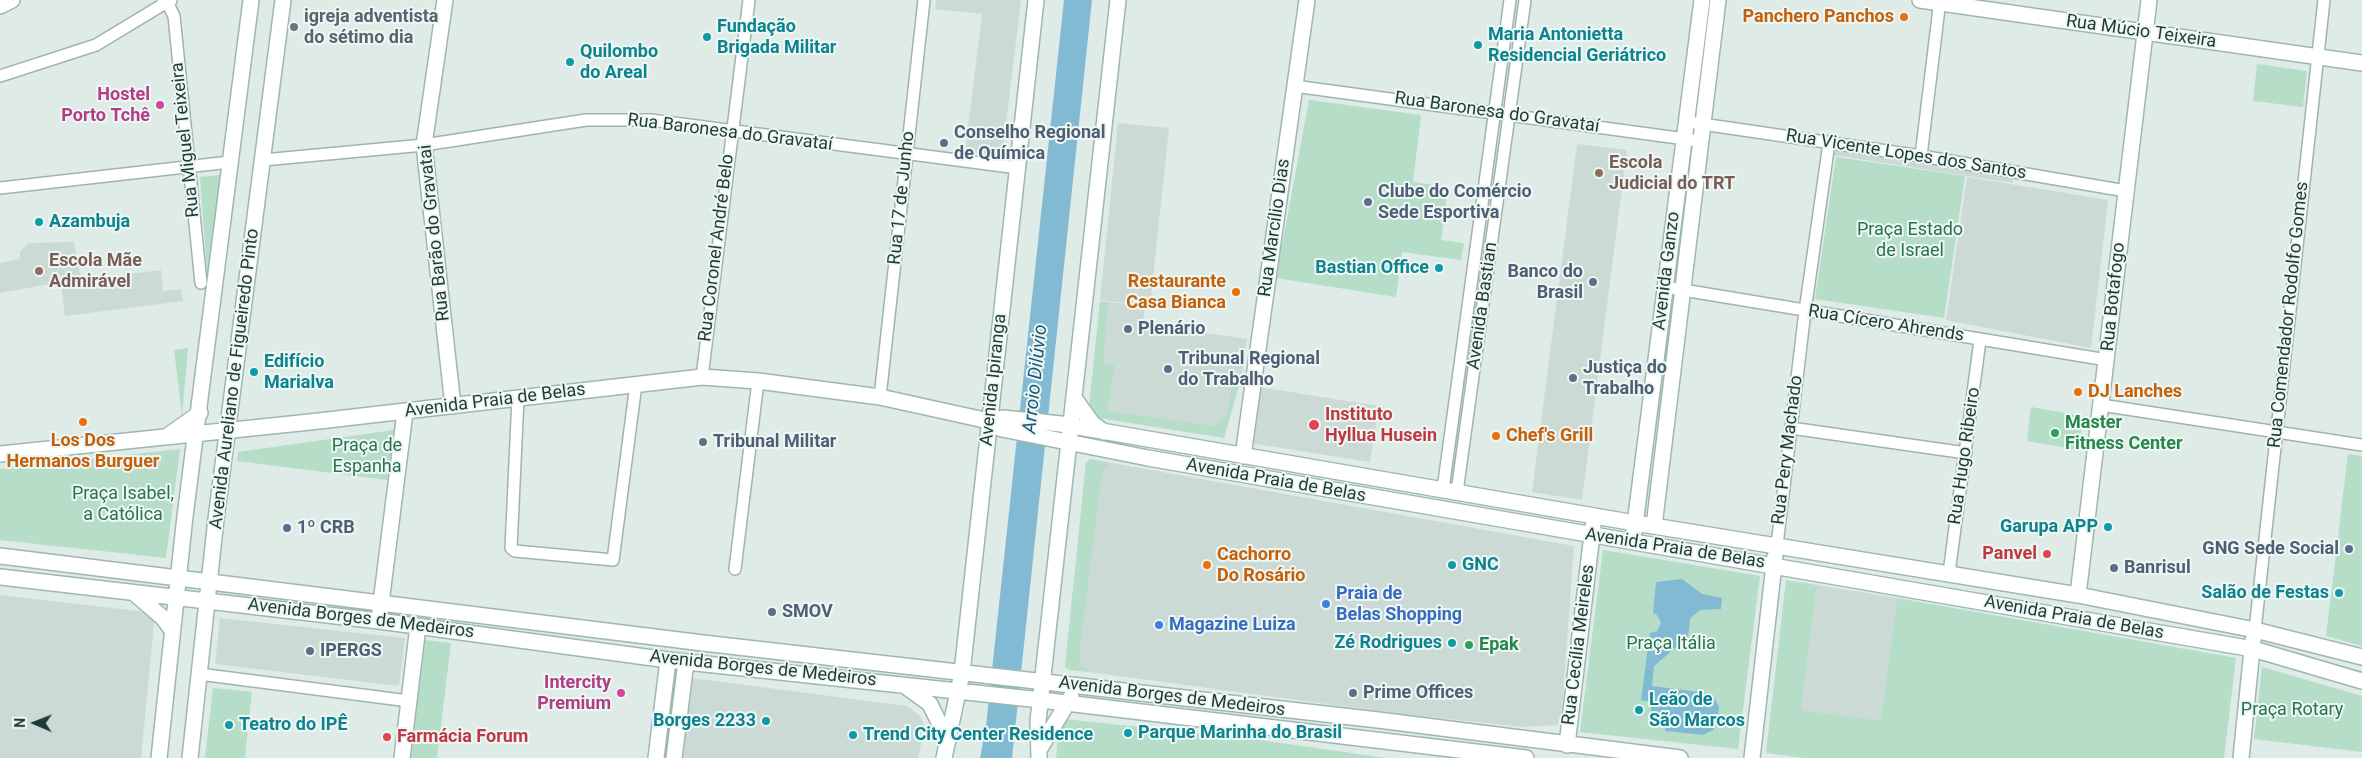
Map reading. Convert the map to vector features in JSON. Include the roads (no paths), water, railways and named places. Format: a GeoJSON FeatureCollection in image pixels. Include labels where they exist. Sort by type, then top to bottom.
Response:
{"type":"FeatureCollection","features":[{"type":"Feature","properties":{"kind":"main road"},"geometry":{"type":"LineString","coordinates":[[0,6],[12,0]]}},
{"type":"Feature","properties":{"kind":"main road","name":"Avenida Aureliano de Figueiredo Pinto"},"geometry":{"type":"LineString","coordinates":[[159,758],[178,577],[252,0]]}},
{"type":"Feature","properties":{"kind":"main road","name":"Avenida Aureliano de Figueiredo Pinto"},"geometry":{"type":"LineString","coordinates":[[190,758],[209,581],[283,0]]}},
{"type":"Feature","properties":{"kind":"main road","name":"Rua Barão do Gravatai"},"geometry":{"type":"LineString","coordinates":[[445,0],[424,145],[453,406]]}},
{"type":"Feature","properties":{"kind":"main road","name":"Avenida Ipiranga"},"geometry":{"type":"LineString","coordinates":[[944,758],[959,691],[969,673],[998,423],[1018,168],[1036,0]]}},
{"type":"Feature","properties":{"kind":"main road"},"geometry":{"type":"LineString","coordinates":[[1039,755],[1041,700],[1063,433],[1074,398],[1118,0]]}},
{"type":"Feature","properties":{"kind":"main road","name":"Rua Marcílio Dias"},"geometry":{"type":"LineString","coordinates":[[1243,456],[1307,0]]}},
{"type":"Feature","properties":{"kind":"main road","name":"Avenida Ganzo"},"geometry":{"type":"LineString","coordinates":[[1633,543],[1702,0]]}},
{"type":"Feature","properties":{"kind":"main road","name":"Avenida Ganzo"},"geometry":{"type":"LineString","coordinates":[[1654,526],[1718,0]]}},
{"type":"Feature","properties":{"kind":"main road","name":"Rua Múcio Teixeira"},"geometry":{"type":"LineString","coordinates":[[1920,0],[1940,1],[2145,33],[2362,63]]}},
{"type":"Feature","properties":{"kind":"main road","name":"Rua Botafogo"},"geometry":{"type":"LineString","coordinates":[[2078,594],[2149,0]]}},
{"type":"Feature","properties":{"kind":"main road","name":"Avenida Praia de Belas"},"geometry":{"type":"LineString","coordinates":[[0,454],[404,412],[702,377],[758,381],[880,397],[998,423],[1063,433],[1158,460],[2252,649],[2362,681]]}},
{"type":"Feature","properties":{"kind":"main road"},"geometry":{"type":"LineString","coordinates":[[1074,398],[1092,423],[1104,432]]}},
{"type":"Feature","properties":{"kind":"main road"},"geometry":{"type":"LineString","coordinates":[[1651,399],[1669,401]]}},
{"type":"Feature","properties":{"kind":"main road"},"geometry":{"type":"LineString","coordinates":[[379,621],[404,412]]}},
{"type":"Feature","properties":{"kind":"main road"},"geometry":{"type":"LineString","coordinates":[[165,438],[200,413]]}},
{"type":"Feature","properties":{"kind":"main road","name":"Avenida Praia de Belas"},"geometry":{"type":"LineString","coordinates":[[1063,433],[1104,432],[1635,523],[2078,594],[2255,630],[2362,657]]}},
{"type":"Feature","properties":{"kind":"main road","name":"Rua Cecília Meireles"},"geometry":{"type":"LineString","coordinates":[[1568,745],[1595,516]]}},
{"type":"Feature","properties":{"kind":"main road","name":"Rua Pery Machado"},"geometry":{"type":"LineString","coordinates":[[1752,758],[1777,545]]}},
{"type":"Feature","properties":{"kind":"main road","name":"Avenida Borges de Medeiros"},"geometry":{"type":"LineString","coordinates":[[0,556],[703,643],[1369,719],[1680,758]]}},
{"type":"Feature","properties":{"kind":"main road","name":"Avenida Borges de Medeiros"},"geometry":{"type":"LineString","coordinates":[[0,577],[379,621],[668,660],[1024,698],[1526,758]]}},
{"type":"Feature","properties":{"kind":"main road"},"geometry":{"type":"LineString","coordinates":[[133,593],[150,605],[172,630]]}},
{"type":"Feature","properties":{"kind":"main road"},"geometry":{"type":"LineString","coordinates":[[402,758],[418,626]]}},
{"type":"Feature","properties":{"kind":"main road"},"geometry":{"type":"LineString","coordinates":[[2241,758],[2255,630]]}},
{"type":"Feature","properties":{"kind":"main road"},"geometry":{"type":"LineString","coordinates":[[674,758],[686,662],[703,643]]}},
{"type":"Feature","properties":{"kind":"main road"},"geometry":{"type":"LineString","coordinates":[[656,758],[668,660]]}},
{"type":"Feature","properties":{"kind":"main road"},"geometry":{"type":"LineString","coordinates":[[904,685],[930,704],[939,718],[948,741]]}},
{"type":"Feature","properties":{"kind":"main road"},"geometry":{"type":"LineString","coordinates":[[1039,755],[1066,703],[1082,686]]}},
{"type":"Feature","properties":{"kind":"street","name":"Rua Coronel André Belo"},"geometry":{"type":"LineString","coordinates":[[702,377],[749,0]]}},
{"type":"Feature","properties":{"kind":"street","name":"Rua 17 de Junho"},"geometry":{"type":"LineString","coordinates":[[880,397],[924,0]]}},
{"type":"Feature","properties":{"kind":"street","name":"Avenida Bastian"},"geometry":{"type":"LineString","coordinates":[[1450,491],[1459,374],[1510,0]]}},
{"type":"Feature","properties":{"kind":"street","name":"Avenida Bastian"},"geometry":{"type":"LineString","coordinates":[[1450,491],[1474,376],[1525,0]]}},
{"type":"Feature","properties":{"kind":"street","name":"Rua Comendador Rodolfo Gomes"},"geometry":{"type":"LineString","coordinates":[[2255,630],[2324,0]]}},
{"type":"Feature","properties":{"kind":"street"},"geometry":{"type":"LineString","coordinates":[[0,76],[96,45],[167,1]]}},
{"type":"Feature","properties":{"kind":"street","name":"Rua Miguel Teixeira"},"geometry":{"type":"LineString","coordinates":[[167,1],[174,16],[201,283]]}},
{"type":"Feature","properties":{"kind":"street"},"geometry":{"type":"LineString","coordinates":[[1921,156],[1940,1]]}},
{"type":"Feature","properties":{"kind":"street","name":"Rua Baronesa do Gravataí"},"geometry":{"type":"LineString","coordinates":[[1294,86],[1700,141]]}},
{"type":"Feature","properties":{"kind":"street","name":"Rua Baronesa do Gravataí"},"geometry":{"type":"LineString","coordinates":[[263,160],[424,145],[586,120],[651,120],[906,155],[1018,168]]}},
{"type":"Feature","properties":{"kind":"street","name":"Rua Vicente Lopes dos Santos"},"geometry":{"type":"LineString","coordinates":[[1686,121],[1921,156],[2126,191]]}},
{"type":"Feature","properties":{"kind":"street","name":"Rua Pery Machado"},"geometry":{"type":"LineString","coordinates":[[1777,545],[1805,311],[1829,142]]}},
{"type":"Feature","properties":{"kind":"street"},"geometry":{"type":"LineString","coordinates":[[0,188],[230,162]]}},
{"type":"Feature","properties":{"kind":"street"},"geometry":{"type":"LineString","coordinates":[[1478,236],[1492,238]]}},
{"type":"Feature","properties":{"kind":"street","name":"Rua Cícero Ahrends"},"geometry":{"type":"LineString","coordinates":[[1665,287],[2107,360]]}},
{"type":"Feature","properties":{"kind":"street","name":"Rua Hugo Ribeiro"},"geometry":{"type":"LineString","coordinates":[[1949,573],[1980,340]]}},
{"type":"Feature","properties":{"kind":"street"},"geometry":{"type":"LineString","coordinates":[[1459,374],[1474,376]]}},
{"type":"Feature","properties":{"kind":"street"},"geometry":{"type":"LineString","coordinates":[[735,569],[758,381]]}},
{"type":"Feature","properties":{"kind":"street"},"geometry":{"type":"LineString","coordinates":[[518,398],[510,548],[515,551],[613,560],[636,384]]}},
{"type":"Feature","properties":{"kind":"street"},"geometry":{"type":"LineString","coordinates":[[2101,405],[2362,445]]}},
{"type":"Feature","properties":{"kind":"street"},"geometry":{"type":"LineString","coordinates":[[1791,428],[1966,453]]}},
{"type":"Feature","properties":{"kind":"street"},"geometry":{"type":"LineString","coordinates":[[199,674],[409,701]]}},
{"type":"Feature","properties":{"kind":"water","name":"Arroio Dilúvio"},"geometry":{"type":"Polygon","coordinates":[[[1064,0],[1092,0],[1012,758],[980,758],[986,726],[1064,0]]]}},
{"type":"Feature","properties":{"kind":"water"},"geometry":{"type":"Polygon","coordinates":[[[1682,579],[1702,594],[1722,598],[1721,609],[1700,610],[1690,619],[1688,637],[1654,666],[1652,686],[1708,693],[1715,699],[1719,707],[1717,724],[1713,730],[1703,735],[1665,731],[1666,722],[1658,720],[1658,712],[1651,711],[1651,702],[1641,700],[1650,633],[1657,631],[1661,623],[1657,615],[1653,613],[1656,582],[1682,579]]]}},
{"type":"Feature","properties":{"kind":"place","name":"Panchero Panchos"},"geometry":{"type":"Point","coordinates":[1904,17]}},
{"type":"Feature","properties":{"kind":"place","name":"igreja adventista do sétimo dia"},"geometry":{"type":"Point","coordinates":[294,27]}},
{"type":"Feature","properties":{"kind":"place","name":"Fundação Brigada Militar"},"geometry":{"type":"Point","coordinates":[707,37]}},
{"type":"Feature","properties":{"kind":"place","name":"Maria Antonietta Residencial Geriátrico"},"geometry":{"type":"Point","coordinates":[1478,45]}},
{"type":"Feature","properties":{"kind":"place","name":"Quilombo do Areal"},"geometry":{"type":"Point","coordinates":[570,62]}},
{"type":"Feature","properties":{"kind":"place","name":"Hostel Porto Tchê"},"geometry":{"type":"Point","coordinates":[160,105]}},
{"type":"Feature","properties":{"kind":"place","name":"Conselho Regional de Química"},"geometry":{"type":"Point","coordinates":[944,143]}},
{"type":"Feature","properties":{"kind":"place","name":"Escola Judicial do TRT"},"geometry":{"type":"Point","coordinates":[1599,173]}},
{"type":"Feature","properties":{"kind":"place","name":"Clube do Comércio Sede Esportiva"},"geometry":{"type":"Point","coordinates":[1368,202]}},
{"type":"Feature","properties":{"kind":"place","name":"Azambuja"},"geometry":{"type":"Point","coordinates":[39,222]}},
{"type":"Feature","properties":{"kind":"place","name":"Bastian Office"},"geometry":{"type":"Point","coordinates":[1439,268]}},
{"type":"Feature","properties":{"kind":"place","name":"Escola Mãe Admirável"},"geometry":{"type":"Point","coordinates":[39,271]}},
{"type":"Feature","properties":{"kind":"place","name":"Banco do Brasil"},"geometry":{"type":"Point","coordinates":[1593,282]}},
{"type":"Feature","properties":{"kind":"place","name":"Restaurante Casa Bianca"},"geometry":{"type":"Point","coordinates":[1236,292]}},
{"type":"Feature","properties":{"kind":"place","name":"Plenário"},"geometry":{"type":"Point","coordinates":[1128,329]}},
{"type":"Feature","properties":{"kind":"place","name":"Tribunal Regional do Trabalho"},"geometry":{"type":"Point","coordinates":[1168,369]}},
{"type":"Feature","properties":{"kind":"place","name":"Edifício Marialva"},"geometry":{"type":"Point","coordinates":[254,372]}},
{"type":"Feature","properties":{"kind":"place","name":"Justiça do Trabalho"},"geometry":{"type":"Point","coordinates":[1573,378]}},
{"type":"Feature","properties":{"kind":"place","name":"DJ Lanches"},"geometry":{"type":"Point","coordinates":[2078,392]}},
{"type":"Feature","properties":{"kind":"place","name":"Los Dos Hermanos Burguer"},"geometry":{"type":"Point","coordinates":[83,422]}},
{"type":"Feature","properties":{"kind":"place","name":"Instituto Hyllua Husein"},"geometry":{"type":"Point","coordinates":[1314,425]}},
{"type":"Feature","properties":{"kind":"place","name":"Master Fitness Center"},"geometry":{"type":"Point","coordinates":[2055,433]}},
{"type":"Feature","properties":{"kind":"place","name":"Chef's Grill"},"geometry":{"type":"Point","coordinates":[1496,436]}},
{"type":"Feature","properties":{"kind":"place","name":"Tribunal Militar"},"geometry":{"type":"Point","coordinates":[703,442]}},
{"type":"Feature","properties":{"kind":"place","name":"Garupa APP"},"geometry":{"type":"Point","coordinates":[2108,527]}},
{"type":"Feature","properties":{"kind":"place","name":"1º CRB"},"geometry":{"type":"Point","coordinates":[287,528]}},
{"type":"Feature","properties":{"kind":"place","name":"GNG Sede Social"},"geometry":{"type":"Point","coordinates":[2349,549]}},
{"type":"Feature","properties":{"kind":"place","name":"Panvel"},"geometry":{"type":"Point","coordinates":[2047,554]}},
{"type":"Feature","properties":{"kind":"place","name":"Cachorro Do Rosário"},"geometry":{"type":"Point","coordinates":[1207,565]}},
{"type":"Feature","properties":{"kind":"place","name":"GNC"},"geometry":{"type":"Point","coordinates":[1452,565]}},
{"type":"Feature","properties":{"kind":"place","name":"Banrisul"},"geometry":{"type":"Point","coordinates":[2114,568]}},
{"type":"Feature","properties":{"kind":"place","name":"Salão de Festas"},"geometry":{"type":"Point","coordinates":[2339,593]}},
{"type":"Feature","properties":{"kind":"place","name":"Praia de Belas Shopping"},"geometry":{"type":"Point","coordinates":[1326,604]}},
{"type":"Feature","properties":{"kind":"place","name":"SMOV"},"geometry":{"type":"Point","coordinates":[772,612]}},
{"type":"Feature","properties":{"kind":"place","name":"Magazine Luiza"},"geometry":{"type":"Point","coordinates":[1159,625]}},
{"type":"Feature","properties":{"kind":"place","name":"Zé Rodrigues"},"geometry":{"type":"Point","coordinates":[1452,643]}},
{"type":"Feature","properties":{"kind":"place","name":"Epak"},"geometry":{"type":"Point","coordinates":[1469,645]}},
{"type":"Feature","properties":{"kind":"place","name":"IPERGS"},"geometry":{"type":"Point","coordinates":[310,651]}},
{"type":"Feature","properties":{"kind":"place","name":"Intercity Premium"},"geometry":{"type":"Point","coordinates":[621,693]}},
{"type":"Feature","properties":{"kind":"place","name":"Prime Offices"},"geometry":{"type":"Point","coordinates":[1353,693]}},
{"type":"Feature","properties":{"kind":"place","name":"Leão de São Marcos"},"geometry":{"type":"Point","coordinates":[1639,710]}},
{"type":"Feature","properties":{"kind":"place","name":"Borges 2233"},"geometry":{"type":"Point","coordinates":[766,721]}},
{"type":"Feature","properties":{"kind":"place","name":"Teatro do IPÊ"},"geometry":{"type":"Point","coordinates":[229,725]}},
{"type":"Feature","properties":{"kind":"place","name":"Parque Marinha do Brasil"},"geometry":{"type":"Point","coordinates":[1128,733]}},
{"type":"Feature","properties":{"kind":"place","name":"Trend City Center Residence"},"geometry":{"type":"Point","coordinates":[853,735]}},
{"type":"Feature","properties":{"kind":"place","name":"Farmácia Forum"},"geometry":{"type":"Point","coordinates":[387,737]}},
{"type":"Feature","properties":{"kind":"park label","name":"Praça Estado de Israel"},"geometry":{"type":"Point","coordinates":[1910,240]}},
{"type":"Feature","properties":{"kind":"park label","name":"Praça de Espanha"},"geometry":{"type":"Point","coordinates":[367,456]}},
{"type":"Feature","properties":{"kind":"park label","name":"Praça Isabel, a Católica"},"geometry":{"type":"Point","coordinates":[123,504]}},
{"type":"Feature","properties":{"kind":"park label","name":"Praça Itália"},"geometry":{"type":"Point","coordinates":[1671,644]}},
{"type":"Feature","properties":{"kind":"park label","name":"Praça Rotary"},"geometry":{"type":"Point","coordinates":[2292,710]}}]}
